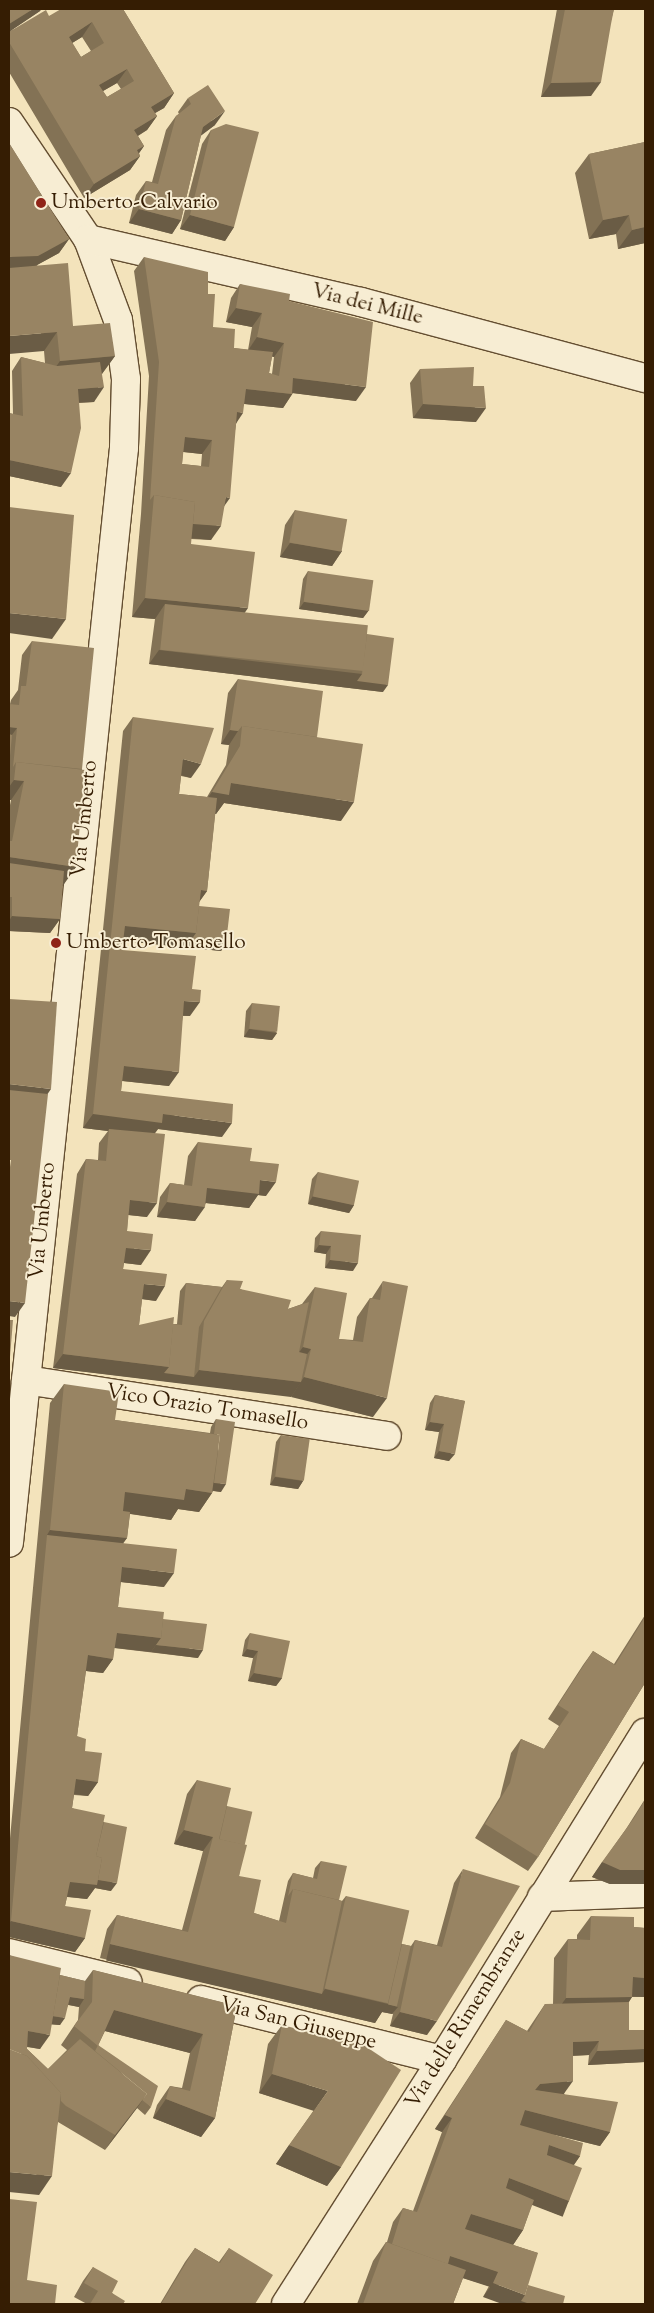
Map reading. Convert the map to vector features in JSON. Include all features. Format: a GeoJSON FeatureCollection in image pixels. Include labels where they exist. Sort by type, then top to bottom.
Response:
{"type":"FeatureCollection","features":[{"type":"Feature","properties":{"kind":"main road","name":"Via Umberto"},"geometry":{"type":"LineString","coordinates":[[9,122],[88,239],[118,320],[126,379],[124,448],[9,1543]]}},
{"type":"Feature","properties":{"kind":"main road","name":"Via dei Mille"},"geometry":{"type":"LineString","coordinates":[[88,239],[360,302],[645,378]]}},
{"type":"Feature","properties":{"kind":"main road","name":"Vico Orazio Tomasello"},"geometry":{"type":"LineString","coordinates":[[26,1380],[387,1436]]}},
{"type":"Feature","properties":{"kind":"main road","name":"Via delle Rimembranze"},"geometry":{"type":"LineString","coordinates":[[286,2304],[442,2060],[542,1896],[645,1733]]}},
{"type":"Feature","properties":{"kind":"main road"},"geometry":{"type":"LineString","coordinates":[[542,1896],[645,1893]]}},
{"type":"Feature","properties":{"kind":"main road","name":"Via San Giuseppe"},"geometry":{"type":"LineString","coordinates":[[9,1953],[442,2060]]}},
{"type":"Feature","properties":{"kind":"building"},"geometry":{"type":"Polygon","coordinates":[[[9,9],[33,9],[9,24],[9,9]]]}},
{"type":"Feature","properties":{"kind":"building"},"geometry":{"type":"Polygon","coordinates":[[[61,9],[123,9],[174,93],[151,107],[157,116],[134,130],[144,146],[137,150],[140,156],[94,184],[9,42],[9,32],[46,10],[49,16],[61,9]],[[92,22],[69,37],[81,57],[104,43],[92,22]],[[127,69],[99,85],[107,97],[134,81],[127,69]]]}},
{"type":"Feature","properties":{"kind":"building"},"geometry":{"type":"Polygon","coordinates":[[[565,9],[614,9],[601,82],[551,83],[565,9]]]}},
{"type":"Feature","properties":{"kind":"building"},"geometry":{"type":"Polygon","coordinates":[[[208,85],[225,111],[203,127],[181,220],[139,209],[146,181],[158,184],[176,116],[191,104],[188,98],[208,85]]]}},
{"type":"Feature","properties":{"kind":"building"},"geometry":{"type":"Polygon","coordinates":[[[226,124],[259,132],[234,227],[190,215],[211,130],[226,124]]]}},
{"type":"Feature","properties":{"kind":"building"},"geometry":{"type":"Polygon","coordinates":[[[645,142],[645,227],[632,230],[629,215],[603,220],[589,154],[645,142]]]}},
{"type":"Feature","properties":{"kind":"building"},"geometry":{"type":"Polygon","coordinates":[[[9,143],[69,239],[38,256],[9,257],[9,143]]]}},
{"type":"Feature","properties":{"kind":"building"},"geometry":{"type":"Polygon","coordinates":[[[144,257],[208,272],[208,294],[215,294],[213,327],[235,329],[234,348],[273,352],[269,373],[279,376],[284,343],[257,337],[262,313],[236,308],[240,284],[290,294],[289,301],[373,322],[366,387],[293,378],[292,394],[246,389],[243,413],[237,412],[230,498],[226,497],[221,526],[193,524],[195,502],[154,495],[150,500],[159,362],[144,257]],[[185,437],[182,464],[209,467],[212,440],[185,437]]]}},
{"type":"Feature","properties":{"kind":"building"},"geometry":{"type":"Polygon","coordinates":[[[68,263],[73,326],[110,323],[115,356],[60,361],[57,332],[9,336],[9,268],[68,263]]]}},
{"type":"Feature","properties":{"kind":"building"},"geometry":{"type":"Polygon","coordinates":[[[21,357],[57,366],[100,362],[104,387],[78,389],[81,428],[71,473],[9,460],[9,413],[23,416],[21,357]]]}},
{"type":"Feature","properties":{"kind":"building"},"geometry":{"type":"Polygon","coordinates":[[[474,367],[473,386],[484,386],[486,408],[423,404],[420,369],[474,367]]]}},
{"type":"Feature","properties":{"kind":"building"},"geometry":{"type":"Polygon","coordinates":[[[154,495],[195,502],[191,544],[255,552],[248,608],[145,598],[154,495]]]}},
{"type":"Feature","properties":{"kind":"building"},"geometry":{"type":"Polygon","coordinates":[[[9,507],[74,515],[66,619],[9,613],[9,507]]]}},
{"type":"Feature","properties":{"kind":"building"},"geometry":{"type":"Polygon","coordinates":[[[295,510],[347,519],[341,552],[289,542],[295,510]]]}},
{"type":"Feature","properties":{"kind":"building"},"geometry":{"type":"Polygon","coordinates":[[[308,571],[373,580],[369,611],[304,602],[308,571]]]}},
{"type":"Feature","properties":{"kind":"building"},"geometry":{"type":"Polygon","coordinates":[[[165,604],[368,625],[363,671],[160,650],[165,604]]]}},
{"type":"Feature","properties":{"kind":"building"},"geometry":{"type":"Polygon","coordinates":[[[367,634],[394,638],[388,685],[357,681],[362,674],[367,634]]]}},
{"type":"Feature","properties":{"kind":"building"},"geometry":{"type":"Polygon","coordinates":[[[32,641],[94,648],[82,769],[16,762],[13,767],[17,728],[9,727],[9,704],[19,705],[21,686],[26,686],[32,641]]]}},
{"type":"Feature","properties":{"kind":"building"},"geometry":{"type":"Polygon","coordinates":[[[238,679],[323,691],[317,737],[242,726],[238,731],[230,730],[238,679]]]}},
{"type":"Feature","properties":{"kind":"building"},"geometry":{"type":"Polygon","coordinates":[[[133,717],[214,728],[201,764],[183,759],[179,794],[217,798],[207,891],[201,890],[196,933],[125,926],[122,950],[196,956],[192,989],[201,990],[200,1002],[184,1001],[179,1072],[124,1066],[121,1091],[233,1104],[232,1123],[163,1114],[162,1123],[93,1114],[133,717]]]}},
{"type":"Feature","properties":{"kind":"building"},"geometry":{"type":"Polygon","coordinates":[[[242,726],[363,744],[354,802],[231,783],[229,795],[212,792],[240,746],[242,726]]]}},
{"type":"Feature","properties":{"kind":"building"},"geometry":{"type":"Polygon","coordinates":[[[9,734],[12,735],[9,766],[9,734]]]}},
{"type":"Feature","properties":{"kind":"building"},"geometry":{"type":"Polygon","coordinates":[[[16,762],[85,770],[76,867],[9,857],[9,841],[12,841],[24,781],[14,780],[16,762]]]}},
{"type":"Feature","properties":{"kind":"building"},"geometry":{"type":"Polygon","coordinates":[[[9,863],[64,871],[60,919],[12,916],[12,897],[9,897],[9,863]]]}},
{"type":"Feature","properties":{"kind":"building"},"geometry":{"type":"Polygon","coordinates":[[[199,906],[230,909],[226,943],[191,940],[196,933],[199,906]]]}},
{"type":"Feature","properties":{"kind":"building"},"geometry":{"type":"Polygon","coordinates":[[[9,999],[57,1002],[51,1089],[9,1084],[9,999]]]}},
{"type":"Feature","properties":{"kind":"building"},"geometry":{"type":"Polygon","coordinates":[[[252,1003],[280,1006],[277,1032],[249,1029],[252,1003]]]}},
{"type":"Feature","properties":{"kind":"building"},"geometry":{"type":"Polygon","coordinates":[[[9,1090],[48,1094],[25,1303],[9,1301],[9,1174],[11,1160],[9,1160],[9,1090]]]}},
{"type":"Feature","properties":{"kind":"building"},"geometry":{"type":"Polygon","coordinates":[[[109,1129],[165,1134],[157,1203],[130,1200],[127,1231],[153,1234],[151,1250],[126,1248],[123,1269],[167,1274],[165,1286],[144,1284],[139,1325],[174,1317],[169,1367],[63,1354],[86,1159],[106,1161],[109,1129]]]}},
{"type":"Feature","properties":{"kind":"building"},"geometry":{"type":"Polygon","coordinates":[[[198,1142],[252,1148],[250,1161],[279,1164],[276,1182],[260,1180],[259,1194],[207,1188],[205,1207],[167,1202],[170,1183],[192,1186],[198,1142]]]}},
{"type":"Feature","properties":{"kind":"building"},"geometry":{"type":"Polygon","coordinates":[[[318,1172],[359,1181],[354,1205],[313,1196],[318,1172]]]}},
{"type":"Feature","properties":{"kind":"building"},"geometry":{"type":"Polygon","coordinates":[[[321,1231],[361,1235],[358,1263],[330,1260],[331,1246],[319,1245],[321,1231]]]}},
{"type":"Feature","properties":{"kind":"building"},"geometry":{"type":"Polygon","coordinates":[[[227,1280],[243,1281],[240,1289],[291,1300],[288,1309],[309,1302],[299,1352],[307,1354],[301,1382],[199,1370],[204,1321],[227,1280]]]}},
{"type":"Feature","properties":{"kind":"building"},"geometry":{"type":"Polygon","coordinates":[[[383,1281],[408,1286],[387,1398],[304,1377],[311,1349],[303,1347],[315,1287],[347,1293],[339,1339],[363,1342],[370,1298],[380,1300],[383,1281]]]}},
{"type":"Feature","properties":{"kind":"building"},"geometry":{"type":"Polygon","coordinates":[[[186,1283],[222,1287],[199,1327],[194,1377],[164,1373],[169,1367],[173,1324],[182,1325],[186,1283]]]}},
{"type":"Feature","properties":{"kind":"building"},"geometry":{"type":"Polygon","coordinates":[[[9,1320],[13,1320],[10,1357],[9,1357],[9,1320]]]}},
{"type":"Feature","properties":{"kind":"building"},"geometry":{"type":"Polygon","coordinates":[[[64,1384],[119,1392],[115,1420],[220,1435],[212,1493],[186,1489],[184,1500],[125,1492],[123,1511],[130,1512],[127,1538],[50,1530],[64,1384]]]}},
{"type":"Feature","properties":{"kind":"building"},"geometry":{"type":"Polygon","coordinates":[[[435,1395],[465,1401],[455,1454],[439,1451],[444,1424],[430,1422],[435,1395]]]}},
{"type":"Feature","properties":{"kind":"building"},"geometry":{"type":"Polygon","coordinates":[[[216,1419],[235,1422],[226,1484],[214,1483],[220,1435],[214,1434],[216,1419]]]}},
{"type":"Feature","properties":{"kind":"building"},"geometry":{"type":"Polygon","coordinates":[[[281,1435],[310,1439],[304,1481],[275,1477],[281,1435]]]}},
{"type":"Feature","properties":{"kind":"building"},"geometry":{"type":"Polygon","coordinates":[[[47,1535],[177,1549],[174,1573],[122,1567],[118,1607],[164,1612],[161,1638],[117,1633],[113,1659],[88,1655],[77,1736],[86,1739],[85,1751],[102,1753],[98,1782],[76,1779],[72,1808],[105,1815],[96,1856],[102,1858],[97,1885],[70,1882],[65,1906],[91,1910],[85,1938],[11,1921],[47,1535]]]}},
{"type":"Feature","properties":{"kind":"building"},"geometry":{"type":"Polygon","coordinates":[[[645,1617],[645,1683],[538,1857],[485,1824],[510,1783],[521,1739],[544,1749],[569,1712],[558,1705],[593,1651],[615,1665],[645,1617]]]}},
{"type":"Feature","properties":{"kind":"building"},"geometry":{"type":"Polygon","coordinates":[[[163,1619],[207,1624],[203,1650],[156,1645],[161,1638],[163,1619]]]}},
{"type":"Feature","properties":{"kind":"building"},"geometry":{"type":"Polygon","coordinates":[[[250,1633],[290,1641],[282,1678],[254,1673],[258,1651],[247,1649],[250,1633]]]}},
{"type":"Feature","properties":{"kind":"building"},"geometry":{"type":"Polygon","coordinates":[[[197,1780],[231,1788],[219,1839],[247,1845],[239,1876],[261,1880],[254,1913],[286,1923],[293,1889],[342,1901],[322,1994],[110,1944],[117,1915],[188,1932],[213,1837],[184,1830],[197,1780]]]}},
{"type":"Feature","properties":{"kind":"building"},"geometry":{"type":"Polygon","coordinates":[[[645,1800],[645,1870],[620,1870],[602,1862],[634,1818],[645,1800]]]}},
{"type":"Feature","properties":{"kind":"building"},"geometry":{"type":"Polygon","coordinates":[[[227,1806],[252,1812],[245,1845],[219,1839],[227,1806]]]}},
{"type":"Feature","properties":{"kind":"building"},"geometry":{"type":"Polygon","coordinates":[[[104,1822],[127,1827],[117,1883],[98,1880],[102,1858],[96,1856],[104,1822]]]}},
{"type":"Feature","properties":{"kind":"building"},"geometry":{"type":"Polygon","coordinates":[[[321,1861],[347,1866],[339,1900],[293,1889],[288,1896],[293,1873],[317,1879],[321,1861]]]}},
{"type":"Feature","properties":{"kind":"building"},"geometry":{"type":"Polygon","coordinates":[[[463,1869],[520,1886],[437,2021],[400,2012],[415,1940],[442,1947],[463,1869]]]}},
{"type":"Feature","properties":{"kind":"building"},"geometry":{"type":"Polygon","coordinates":[[[346,1896],[409,1911],[388,2003],[325,1989],[346,1896]]]}},
{"type":"Feature","properties":{"kind":"building"},"geometry":{"type":"Polygon","coordinates":[[[591,1916],[634,1917],[634,1927],[645,1928],[645,1978],[633,1977],[632,1997],[566,1998],[568,1939],[590,1940],[591,1916]]]}},
{"type":"Feature","properties":{"kind":"building"},"geometry":{"type":"Polygon","coordinates":[[[402,1944],[411,1946],[397,2006],[388,2004],[402,1944]]]}},
{"type":"Feature","properties":{"kind":"building"},"geometry":{"type":"Polygon","coordinates":[[[9,1955],[61,1968],[50,2035],[28,2031],[27,2049],[48,2069],[80,2039],[147,2094],[115,2135],[66,2106],[61,2101],[61,2093],[27,2056],[9,2049],[9,1955]]]}},
{"type":"Feature","properties":{"kind":"building"},"geometry":{"type":"Polygon","coordinates":[[[93,1970],[237,2006],[215,2118],[166,2099],[170,2086],[190,2091],[203,2034],[114,2010],[98,2046],[74,2026],[92,2002],[93,1970]]]}},
{"type":"Feature","properties":{"kind":"building"},"geometry":{"type":"Polygon","coordinates":[[[60,1975],[85,1981],[84,1999],[70,1997],[65,2018],[53,2016],[60,1975]]]}},
{"type":"Feature","properties":{"kind":"building"},"geometry":{"type":"Polygon","coordinates":[[[629,2002],[629,2030],[645,2030],[645,2049],[597,2051],[599,2041],[573,2042],[573,2081],[540,2084],[535,2090],[618,2102],[610,2132],[525,2110],[520,2125],[583,2143],[580,2156],[549,2145],[547,2155],[582,2168],[569,2201],[509,2178],[506,2188],[534,2200],[523,2230],[471,2214],[465,2229],[538,2253],[525,2295],[493,2283],[498,2272],[450,2256],[448,2264],[392,2244],[403,2208],[417,2212],[452,2118],[445,2115],[506,2020],[529,2032],[545,2004],[629,2002]]]}},
{"type":"Feature","properties":{"kind":"building"},"geometry":{"type":"Polygon","coordinates":[[[282,2025],[365,2046],[401,2070],[341,2167],[289,2145],[328,2091],[272,2074],[282,2025]]]}},
{"type":"Feature","properties":{"kind":"building"},"geometry":{"type":"Polygon","coordinates":[[[98,2045],[158,2086],[151,2107],[142,2100],[147,2094],[95,2051],[98,2045]]]}},
{"type":"Feature","properties":{"kind":"building"},"geometry":{"type":"Polygon","coordinates":[[[9,2049],[27,2056],[61,2093],[52,2176],[9,2172],[9,2049]]]}},
{"type":"Feature","properties":{"kind":"building"},"geometry":{"type":"Polygon","coordinates":[[[9,2199],[37,2202],[27,2280],[57,2285],[55,2304],[9,2304],[9,2199]]]}},
{"type":"Feature","properties":{"kind":"building"},"geometry":{"type":"Polygon","coordinates":[[[386,2242],[466,2270],[453,2304],[363,2304],[386,2242]]]}},
{"type":"Feature","properties":{"kind":"building"},"geometry":{"type":"Polygon","coordinates":[[[195,2248],[220,2263],[229,2248],[273,2275],[255,2304],[161,2304],[195,2248]]]}},
{"type":"Feature","properties":{"kind":"building"},"geometry":{"type":"Polygon","coordinates":[[[93,2267],[118,2281],[112,2293],[125,2301],[123,2304],[90,2304],[98,2291],[84,2283],[93,2267]]]}},
{"type":"Feature","properties":{"kind":"building"},"geometry":{"type":"Polygon","coordinates":[[[528,2285],[565,2296],[563,2304],[530,2304],[521,2301],[528,2285]]]}},
{"type":"Feature","properties":{"kind":"place","name":"Umberto-Calvario"},"geometry":{"type":"Point","coordinates":[41,203]}},
{"type":"Feature","properties":{"kind":"place","name":"Umberto-Tomasello"},"geometry":{"type":"Point","coordinates":[56,943]}}]}
